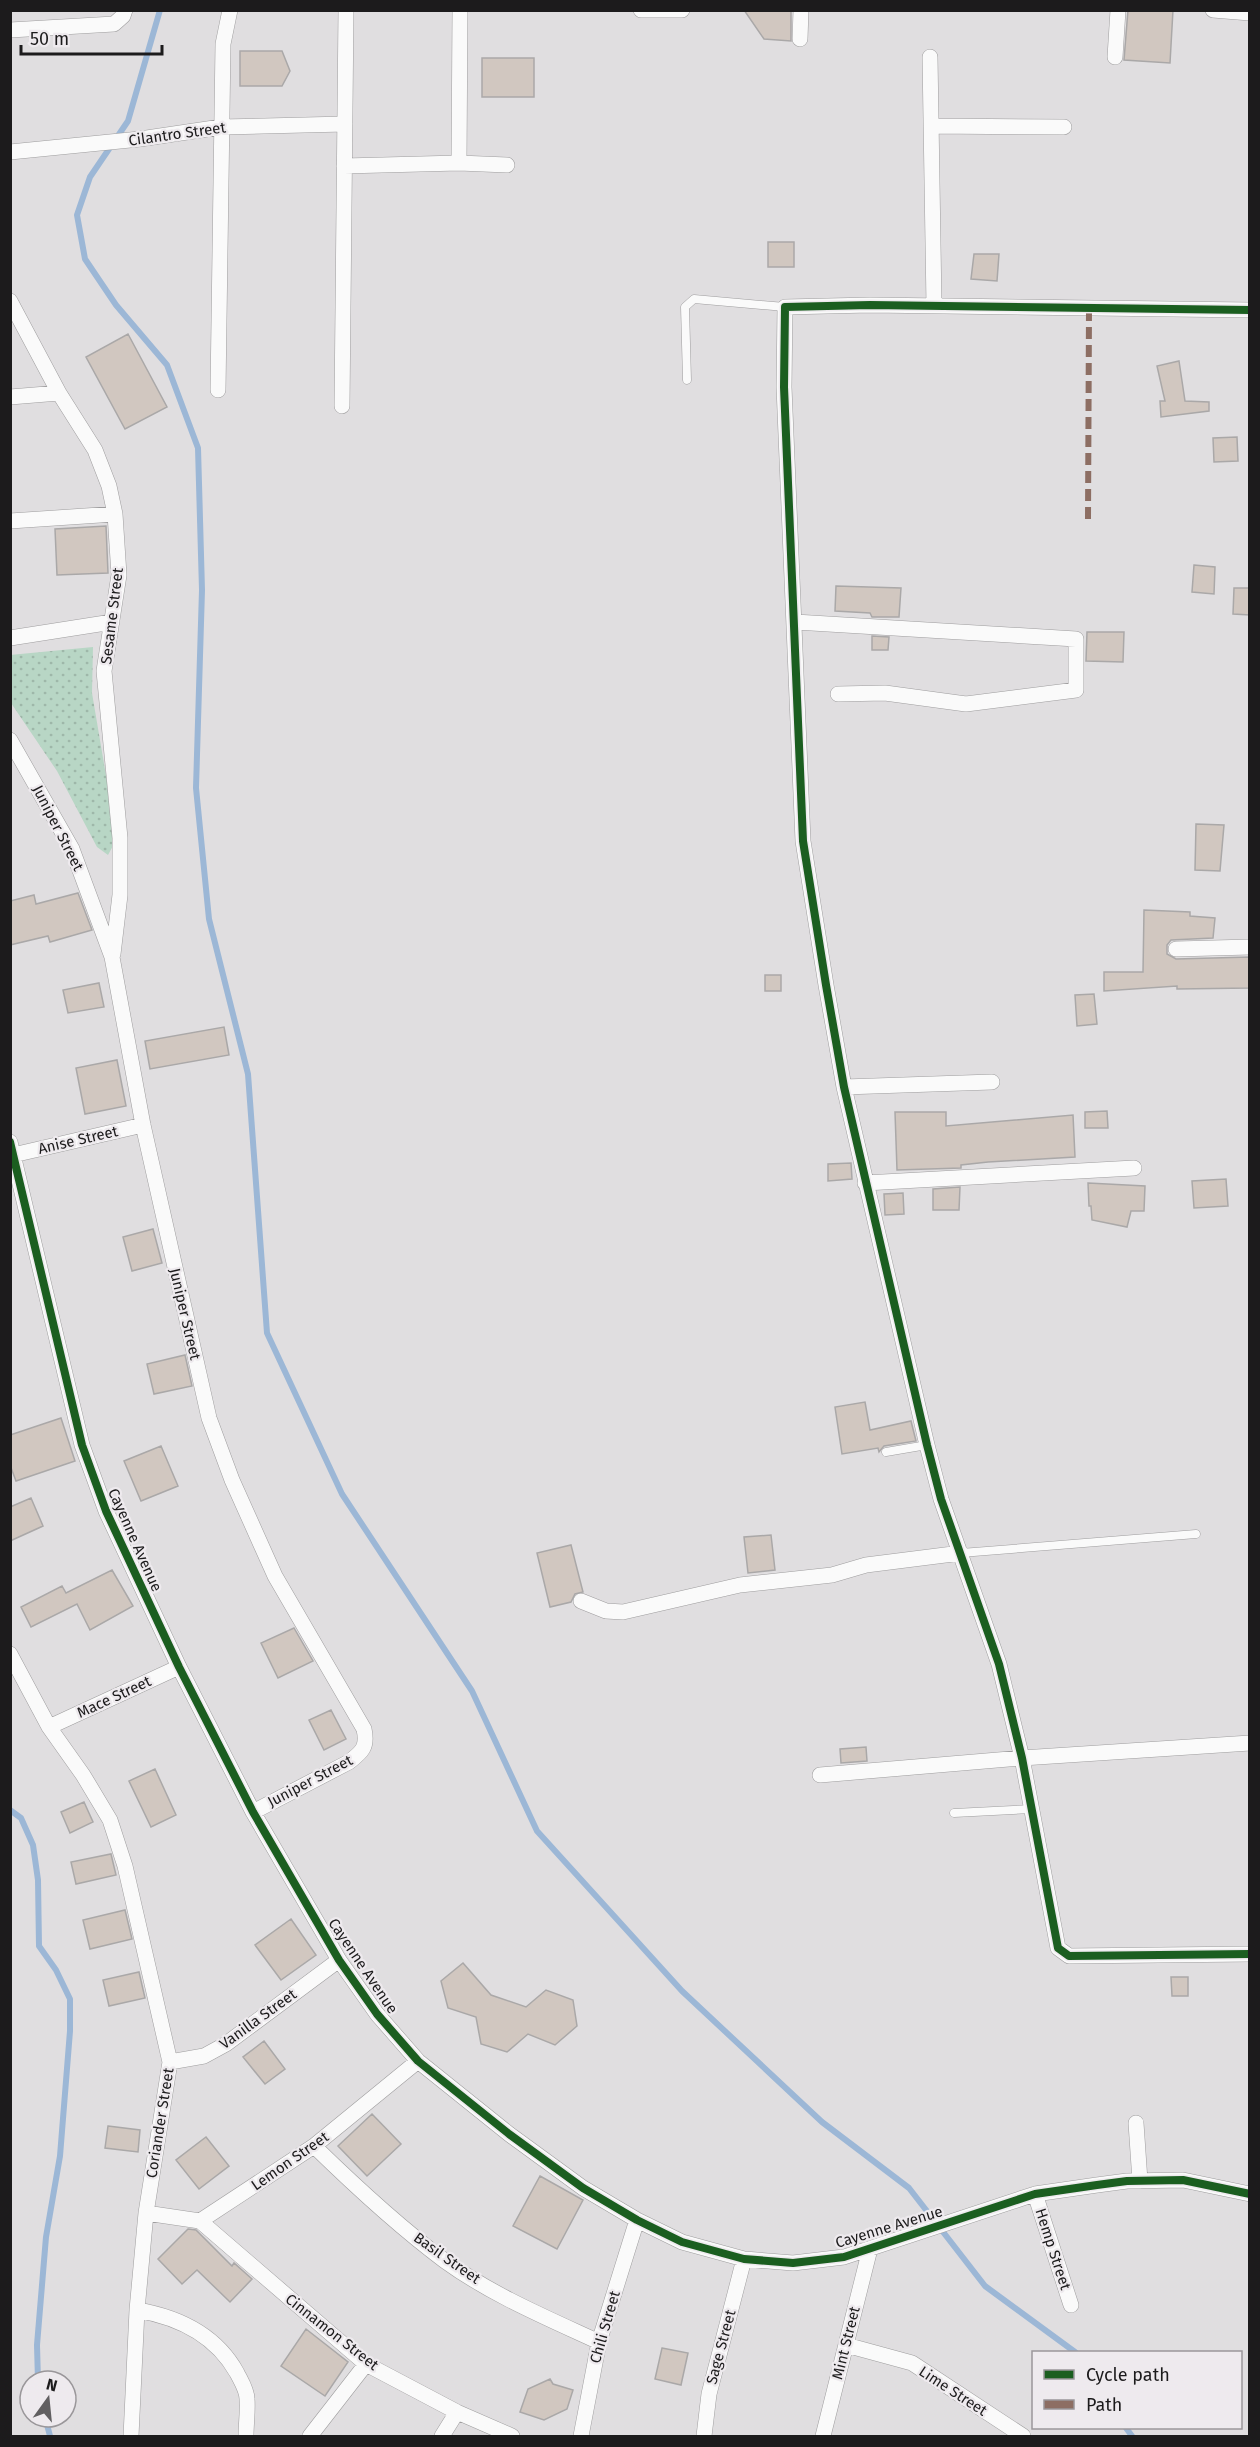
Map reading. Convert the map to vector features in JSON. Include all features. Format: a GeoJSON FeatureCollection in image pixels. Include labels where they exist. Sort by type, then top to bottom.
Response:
{"type":"FeatureCollection","features":[{"type":"Feature","properties":{"kind":"street"},"geometry":{"type":"LineString","coordinates":[[10,30],[114,24],[123,16],[125,10]]}},
{"type":"Feature","properties":{"kind":"street"},"geometry":{"type":"LineString","coordinates":[[218,390],[223,44],[230,10]]}},
{"type":"Feature","properties":{"kind":"street"},"geometry":{"type":"LineString","coordinates":[[342,406],[346,10]]}},
{"type":"Feature","properties":{"kind":"street"},"geometry":{"type":"LineString","coordinates":[[459,163],[460,10]]}},
{"type":"Feature","properties":{"kind":"street"},"geometry":{"type":"LineString","coordinates":[[641,10],[682,10]]}},
{"type":"Feature","properties":{"kind":"street"},"geometry":{"type":"LineString","coordinates":[[801,10],[801,39]]}},
{"type":"Feature","properties":{"kind":"street"},"geometry":{"type":"LineString","coordinates":[[1115,57],[1119,10]]}},
{"type":"Feature","properties":{"kind":"street"},"geometry":{"type":"LineString","coordinates":[[1214,10],[1250,13]]}},
{"type":"Feature","properties":{"kind":"street"},"geometry":{"type":"LineString","coordinates":[[930,57],[934,305]]}},
{"type":"Feature","properties":{"kind":"street","name":"Cilantro Street"},"geometry":{"type":"LineString","coordinates":[[10,152],[140,140],[221,126],[345,124]]}},
{"type":"Feature","properties":{"kind":"street"},"geometry":{"type":"LineString","coordinates":[[931,126],[1065,127]]}},
{"type":"Feature","properties":{"kind":"street"},"geometry":{"type":"LineString","coordinates":[[344,165],[459,163],[507,165]]}},
{"type":"Feature","properties":{"kind":"street","name":"Sesame Street"},"geometry":{"type":"LineString","coordinates":[[10,301],[59,393],[95,450],[109,486],[115,514],[119,543],[119,575],[104,671],[120,838],[120,896],[112,957]]}},
{"type":"Feature","properties":{"kind":"street"},"geometry":{"type":"LineString","coordinates":[[1250,310],[1089,310],[934,305],[785,307],[784,387],[803,841],[844,1087],[941,1499],[999,1664],[1022,1758],[1058,1948],[1069,1956],[1250,1954]]}},
{"type":"Feature","properties":{"kind":"street"},"geometry":{"type":"LineString","coordinates":[[10,397],[59,393]]}},
{"type":"Feature","properties":{"kind":"street"},"geometry":{"type":"LineString","coordinates":[[10,521],[115,514]]}},
{"type":"Feature","properties":{"kind":"street"},"geometry":{"type":"LineString","coordinates":[[10,638],[112,622]]}},
{"type":"Feature","properties":{"kind":"street"},"geometry":{"type":"LineString","coordinates":[[795,622],[1076,639],[1076,690],[966,704],[885,693],[838,694]]}},
{"type":"Feature","properties":{"kind":"street","name":"Juniper Street"},"geometry":{"type":"LineString","coordinates":[[10,740],[72,849],[112,957],[143,1125],[209,1418],[232,1480],[275,1576],[364,1729],[367,1742],[362,1753],[349,1762],[253,1812]]}},
{"type":"Feature","properties":{"kind":"street"},"geometry":{"type":"LineString","coordinates":[[1176,949],[1250,947]]}},
{"type":"Feature","properties":{"kind":"street"},"geometry":{"type":"LineString","coordinates":[[844,1087],[992,1083]]}},
{"type":"Feature","properties":{"kind":"street","name":"Anise Street"},"geometry":{"type":"LineString","coordinates":[[12,1148],[143,1125]]}},
{"type":"Feature","properties":{"kind":"street","name":"Cayenne Avenue"},"geometry":{"type":"LineString","coordinates":[[12,1148],[82,1445],[106,1511],[179,1667],[253,1812],[339,1960],[377,2014],[418,2061],[508,2134],[564,2174],[638,2220],[682,2242],[744,2259],[793,2263],[844,2257],[1035,2194],[1140,2181],[1183,2180],[1250,2194]]}},
{"type":"Feature","properties":{"kind":"street"},"geometry":{"type":"LineString","coordinates":[[865,1183],[1134,1168]]}},
{"type":"Feature","properties":{"kind":"street"},"geometry":{"type":"LineString","coordinates":[[581,1601],[606,1611],[623,1612],[740,1585],[832,1575],[866,1565],[961,1553]]}},
{"type":"Feature","properties":{"kind":"street","name":"Coriander Street"},"geometry":{"type":"LineString","coordinates":[[10,1654],[49,1727],[83,1775],[110,1820],[126,1866],[170,2062],[146,2212],[137,2310],[131,2436]]}},
{"type":"Feature","properties":{"kind":"street","name":"Mace Street"},"geometry":{"type":"LineString","coordinates":[[49,1727],[179,1667]]}},
{"type":"Feature","properties":{"kind":"street"},"geometry":{"type":"LineString","coordinates":[[820,1775],[1022,1758],[1250,1743]]}},
{"type":"Feature","properties":{"kind":"street","name":"Vanilla Street"},"geometry":{"type":"LineString","coordinates":[[170,2062],[204,2056],[226,2044],[339,1960]]}},
{"type":"Feature","properties":{"kind":"street","name":"Lemon Street"},"geometry":{"type":"LineString","coordinates":[[200,2221],[314,2146],[418,2061]]}},
{"type":"Feature","properties":{"kind":"street"},"geometry":{"type":"LineString","coordinates":[[1136,2123],[1140,2181]]}},
{"type":"Feature","properties":{"kind":"street","name":"Basil Street"},"geometry":{"type":"LineString","coordinates":[[314,2146],[372,2202],[447,2262],[520,2306],[599,2342]]}},
{"type":"Feature","properties":{"kind":"street","name":"Hemp Street"},"geometry":{"type":"LineString","coordinates":[[1035,2194],[1071,2305]]}},
{"type":"Feature","properties":{"kind":"street"},"geometry":{"type":"LineString","coordinates":[[146,2212],[200,2221]]}},
{"type":"Feature","properties":{"kind":"street","name":"Chili Street"},"geometry":{"type":"LineString","coordinates":[[581,2436],[599,2342],[638,2220]]}},
{"type":"Feature","properties":{"kind":"street","name":"Cinnamon Street"},"geometry":{"type":"LineString","coordinates":[[200,2221],[366,2364],[457,2412],[512,2436]]}},
{"type":"Feature","properties":{"kind":"street","name":"Mint Street"},"geometry":{"type":"LineString","coordinates":[[823,2436],[870,2249]]}},
{"type":"Feature","properties":{"kind":"street","name":"Sage Street"},"geometry":{"type":"LineString","coordinates":[[704,2436],[708,2394],[744,2259]]}},
{"type":"Feature","properties":{"kind":"street"},"geometry":{"type":"LineString","coordinates":[[137,2310],[175,2319],[199,2331],[216,2345],[233,2366],[248,2397],[246,2436]]}},
{"type":"Feature","properties":{"kind":"street","name":"Lime Street"},"geometry":{"type":"LineString","coordinates":[[846,2344],[912,2363],[1023,2436]]}},
{"type":"Feature","properties":{"kind":"street"},"geometry":{"type":"LineString","coordinates":[[310,2436],[366,2364]]}},
{"type":"Feature","properties":{"kind":"street"},"geometry":{"type":"LineString","coordinates":[[442,2436],[457,2412]]}},
{"type":"Feature","properties":{"kind":"lane"},"geometry":{"type":"LineString","coordinates":[[687,380],[684,318],[685,307],[694,299],[785,307]]}},
{"type":"Feature","properties":{"kind":"lane"},"geometry":{"type":"LineString","coordinates":[[886,1452],[927,1445]]}},
{"type":"Feature","properties":{"kind":"lane"},"geometry":{"type":"LineString","coordinates":[[961,1553],[1197,1534]]}},
{"type":"Feature","properties":{"kind":"lane"},"geometry":{"type":"LineString","coordinates":[[954,1813],[1032,1809]]}},
{"type":"Feature","properties":{"kind":"green space"},"geometry":{"type":"Polygon","coordinates":[[[93,647],[92,693],[112,811],[114,844],[108,855],[97,847],[57,771],[11,703],[10,655],[93,647]]]}},
{"type":"Feature","properties":{"kind":"building"},"geometry":{"type":"Polygon","coordinates":[[[744,10],[791,10],[791,41],[764,39],[744,10]]]}},
{"type":"Feature","properties":{"kind":"building"},"geometry":{"type":"Polygon","coordinates":[[[1128,10],[1173,10],[1170,63],[1124,60],[1128,10]]]}},
{"type":"Feature","properties":{"kind":"building"},"geometry":{"type":"Polygon","coordinates":[[[240,51],[282,51],[290,71],[282,86],[240,86],[240,51]]]}},
{"type":"Feature","properties":{"kind":"building"},"geometry":{"type":"Polygon","coordinates":[[[482,58],[534,58],[534,97],[482,97],[482,58]]]}},
{"type":"Feature","properties":{"kind":"building"},"geometry":{"type":"Polygon","coordinates":[[[768,242],[794,242],[794,267],[768,267],[768,242]]]}},
{"type":"Feature","properties":{"kind":"building"},"geometry":{"type":"Polygon","coordinates":[[[974,254],[999,254],[997,281],[971,279],[974,254]]]}},
{"type":"Feature","properties":{"kind":"building"},"geometry":{"type":"Polygon","coordinates":[[[128,334],[167,407],[125,429],[86,357],[128,334]]]}},
{"type":"Feature","properties":{"kind":"building"},"geometry":{"type":"Polygon","coordinates":[[[1179,361],[1185,401],[1209,402],[1209,411],[1161,417],[1160,401],[1165,401],[1157,366],[1179,361]]]}},
{"type":"Feature","properties":{"kind":"building"},"geometry":{"type":"Polygon","coordinates":[[[1237,437],[1238,461],[1214,462],[1213,438],[1237,437]]]}},
{"type":"Feature","properties":{"kind":"building"},"geometry":{"type":"Polygon","coordinates":[[[106,526],[108,573],[57,575],[55,529],[106,526]]]}},
{"type":"Feature","properties":{"kind":"building"},"geometry":{"type":"Polygon","coordinates":[[[1194,565],[1215,567],[1214,594],[1192,592],[1194,565]]]}},
{"type":"Feature","properties":{"kind":"building"},"geometry":{"type":"Polygon","coordinates":[[[836,586],[901,588],[899,617],[872,617],[870,613],[835,611],[836,586]]]}},
{"type":"Feature","properties":{"kind":"building"},"geometry":{"type":"Polygon","coordinates":[[[1234,588],[1250,588],[1250,615],[1233,614],[1234,588]]]}},
{"type":"Feature","properties":{"kind":"building"},"geometry":{"type":"Polygon","coordinates":[[[1087,632],[1124,632],[1123,662],[1086,661],[1087,632]]]}},
{"type":"Feature","properties":{"kind":"building"},"geometry":{"type":"Polygon","coordinates":[[[872,636],[889,637],[888,650],[872,650],[872,636]]]}},
{"type":"Feature","properties":{"kind":"building"},"geometry":{"type":"Polygon","coordinates":[[[1196,824],[1224,825],[1220,871],[1195,870],[1196,824]]]}},
{"type":"Feature","properties":{"kind":"building"},"geometry":{"type":"Polygon","coordinates":[[[78,893],[92,930],[50,942],[48,936],[10,945],[10,901],[34,895],[36,904],[78,893]]]}},
{"type":"Feature","properties":{"kind":"building"},"geometry":{"type":"Polygon","coordinates":[[[1144,910],[1190,912],[1190,916],[1215,918],[1213,938],[1171,940],[1167,945],[1167,954],[1176,959],[1250,957],[1250,988],[1177,989],[1177,986],[1104,991],[1104,972],[1143,972],[1144,910]]]}},
{"type":"Feature","properties":{"kind":"building"},"geometry":{"type":"Polygon","coordinates":[[[765,975],[781,975],[781,991],[765,991],[765,975]]]}},
{"type":"Feature","properties":{"kind":"building"},"geometry":{"type":"Polygon","coordinates":[[[99,983],[104,1007],[68,1013],[63,990],[99,983]]]}},
{"type":"Feature","properties":{"kind":"building"},"geometry":{"type":"Polygon","coordinates":[[[1094,994],[1097,1024],[1077,1026],[1075,995],[1094,994]]]}},
{"type":"Feature","properties":{"kind":"building"},"geometry":{"type":"Polygon","coordinates":[[[224,1027],[229,1055],[150,1069],[145,1041],[224,1027]]]}},
{"type":"Feature","properties":{"kind":"building"},"geometry":{"type":"Polygon","coordinates":[[[117,1060],[126,1106],[85,1114],[76,1068],[117,1060]]]}},
{"type":"Feature","properties":{"kind":"building"},"geometry":{"type":"Polygon","coordinates":[[[1107,1111],[1108,1128],[1085,1128],[1085,1112],[1107,1111]]]}},
{"type":"Feature","properties":{"kind":"building"},"geometry":{"type":"Polygon","coordinates":[[[895,1112],[946,1112],[946,1126],[1073,1115],[1075,1157],[988,1162],[961,1165],[961,1168],[897,1170],[895,1112]]]}},
{"type":"Feature","properties":{"kind":"building"},"geometry":{"type":"Polygon","coordinates":[[[851,1163],[852,1179],[828,1181],[828,1164],[851,1163]]]}},
{"type":"Feature","properties":{"kind":"building"},"geometry":{"type":"Polygon","coordinates":[[[1226,1179],[1228,1206],[1194,1208],[1192,1181],[1226,1179]]]}},
{"type":"Feature","properties":{"kind":"building"},"geometry":{"type":"Polygon","coordinates":[[[1088,1183],[1145,1186],[1144,1211],[1131,1211],[1127,1227],[1092,1220],[1088,1183]]]}},
{"type":"Feature","properties":{"kind":"building"},"geometry":{"type":"Polygon","coordinates":[[[960,1187],[959,1210],[933,1210],[933,1189],[960,1187]]]}},
{"type":"Feature","properties":{"kind":"building"},"geometry":{"type":"Polygon","coordinates":[[[903,1193],[904,1214],[885,1215],[884,1194],[903,1193]]]}},
{"type":"Feature","properties":{"kind":"building"},"geometry":{"type":"Polygon","coordinates":[[[153,1229],[162,1263],[132,1271],[123,1237],[153,1229]]]}},
{"type":"Feature","properties":{"kind":"building"},"geometry":{"type":"Polygon","coordinates":[[[185,1355],[192,1386],[154,1394],[147,1364],[185,1355]]]}},
{"type":"Feature","properties":{"kind":"building"},"geometry":{"type":"Polygon","coordinates":[[[865,1402],[870,1430],[911,1421],[916,1441],[884,1446],[879,1452],[878,1448],[842,1454],[835,1407],[865,1402]]]}},
{"type":"Feature","properties":{"kind":"building"},"geometry":{"type":"Polygon","coordinates":[[[61,1418],[75,1461],[16,1481],[10,1465],[10,1435],[61,1418]]]}},
{"type":"Feature","properties":{"kind":"building"},"geometry":{"type":"Polygon","coordinates":[[[161,1446],[178,1486],[141,1501],[124,1461],[161,1446]]]}},
{"type":"Feature","properties":{"kind":"building"},"geometry":{"type":"Polygon","coordinates":[[[31,1498],[43,1526],[10,1541],[10,1507],[31,1498]]]}},
{"type":"Feature","properties":{"kind":"building"},"geometry":{"type":"Polygon","coordinates":[[[771,1535],[775,1570],[748,1573],[744,1537],[771,1535]]]}},
{"type":"Feature","properties":{"kind":"building"},"geometry":{"type":"Polygon","coordinates":[[[571,1545],[583,1592],[575,1594],[571,1602],[550,1607],[537,1553],[571,1545]]]}},
{"type":"Feature","properties":{"kind":"building"},"geometry":{"type":"Polygon","coordinates":[[[112,1570],[133,1606],[90,1630],[77,1604],[31,1627],[21,1607],[62,1586],[66,1593],[112,1570]]]}},
{"type":"Feature","properties":{"kind":"building"},"geometry":{"type":"Polygon","coordinates":[[[294,1628],[313,1661],[278,1678],[261,1643],[294,1628]]]}},
{"type":"Feature","properties":{"kind":"building"},"geometry":{"type":"Polygon","coordinates":[[[331,1710],[346,1739],[324,1750],[309,1720],[331,1710]]]}},
{"type":"Feature","properties":{"kind":"building"},"geometry":{"type":"Polygon","coordinates":[[[866,1747],[867,1761],[841,1763],[840,1749],[866,1747]]]}},
{"type":"Feature","properties":{"kind":"building"},"geometry":{"type":"Polygon","coordinates":[[[155,1769],[176,1815],[151,1827],[129,1781],[155,1769]]]}},
{"type":"Feature","properties":{"kind":"building"},"geometry":{"type":"Polygon","coordinates":[[[84,1802],[93,1822],[70,1833],[61,1812],[84,1802]]]}},
{"type":"Feature","properties":{"kind":"building"},"geometry":{"type":"Polygon","coordinates":[[[111,1854],[116,1875],[76,1884],[71,1862],[111,1854]]]}},
{"type":"Feature","properties":{"kind":"building"},"geometry":{"type":"Polygon","coordinates":[[[125,1910],[132,1939],[90,1949],[83,1920],[125,1910]]]}},
{"type":"Feature","properties":{"kind":"building"},"geometry":{"type":"Polygon","coordinates":[[[291,1919],[316,1955],[281,1980],[255,1945],[291,1919]]]}},
{"type":"Feature","properties":{"kind":"building"},"geometry":{"type":"Polygon","coordinates":[[[463,1963],[491,1995],[526,2007],[546,1990],[573,2000],[577,2026],[555,2045],[528,2034],[507,2052],[481,2044],[476,2017],[448,2008],[441,1981],[463,1963]]]}},
{"type":"Feature","properties":{"kind":"building"},"geometry":{"type":"Polygon","coordinates":[[[139,1972],[145,1998],[109,2006],[103,1980],[139,1972]]]}},
{"type":"Feature","properties":{"kind":"building"},"geometry":{"type":"Polygon","coordinates":[[[1171,1977],[1188,1977],[1188,1996],[1172,1996],[1171,1977]]]}},
{"type":"Feature","properties":{"kind":"building"},"geometry":{"type":"Polygon","coordinates":[[[264,2041],[285,2069],[265,2084],[243,2057],[264,2041]]]}},
{"type":"Feature","properties":{"kind":"building"},"geometry":{"type":"Polygon","coordinates":[[[372,2114],[401,2144],[367,2176],[338,2146],[372,2114]]]}},
{"type":"Feature","properties":{"kind":"building"},"geometry":{"type":"Polygon","coordinates":[[[108,2126],[140,2130],[138,2152],[105,2148],[108,2126]]]}},
{"type":"Feature","properties":{"kind":"building"},"geometry":{"type":"Polygon","coordinates":[[[206,2137],[229,2166],[199,2189],[176,2160],[206,2137]]]}},
{"type":"Feature","properties":{"kind":"building"},"geometry":{"type":"Polygon","coordinates":[[[540,2176],[583,2200],[557,2249],[513,2226],[540,2176]]]}},
{"type":"Feature","properties":{"kind":"building"},"geometry":{"type":"Polygon","coordinates":[[[188,2229],[196,2230],[232,2266],[234,2263],[252,2279],[230,2302],[197,2270],[182,2284],[158,2259],[188,2229]]]}},
{"type":"Feature","properties":{"kind":"building"},"geometry":{"type":"Polygon","coordinates":[[[306,2329],[348,2362],[325,2396],[281,2366],[306,2329]]]}},
{"type":"Feature","properties":{"kind":"building"},"geometry":{"type":"Polygon","coordinates":[[[662,2348],[688,2353],[681,2385],[655,2379],[662,2348]]]}},
{"type":"Feature","properties":{"kind":"building"},"geometry":{"type":"Polygon","coordinates":[[[550,2379],[553,2384],[573,2390],[567,2409],[544,2420],[520,2412],[528,2389],[550,2379]]]}},
{"type":"Feature","properties":{"kind":"waterway"},"geometry":{"type":"LineString","coordinates":[[160,10],[128,121],[90,177],[77,215],[85,259],[116,305],[167,365],[198,448],[202,590],[196,788],[209,919],[248,1074],[267,1333],[342,1494],[472,1691],[537,1831],[682,1991],[822,2122],[909,2188],[985,2286],[1074,2351]]}},
{"type":"Feature","properties":{"kind":"waterway"},"geometry":{"type":"LineString","coordinates":[[10,1810],[21,1818],[33,1845],[38,1880],[39,1946],[56,1970],[70,1999],[70,2031],[60,2156],[46,2237],[37,2345],[38,2369]]}},
{"type":"Feature","properties":{"kind":"waterway"},"geometry":{"type":"LineString","coordinates":[[48,2429],[50,2436]]}},
{"type":"Feature","properties":{"kind":"waterway"},"geometry":{"type":"LineString","coordinates":[[1127,2429],[1132,2436]]}},
{"type":"Feature","properties":{"kind":"marked path"},"geometry":{"type":"LineString","coordinates":[[1088,519],[1089,310]]}},
{"type":"Feature","properties":{"kind":"cycle path"},"geometry":{"type":"LineString","coordinates":[[1250,310],[870,305],[785,307],[784,387],[803,841],[826,985],[844,1087],[927,1445],[941,1499],[999,1664],[1022,1758],[1058,1948],[1069,1956],[1250,1954]]}},
{"type":"Feature","properties":{"kind":"cycle path"},"geometry":{"type":"LineString","coordinates":[[10,1142],[82,1445],[106,1511],[179,1667],[253,1812],[339,1960],[377,2014],[418,2061],[509,2134],[583,2188],[637,2220],[682,2242],[744,2259],[793,2263],[844,2257],[1035,2194],[1127,2181],[1183,2180],[1250,2194]]}}]}
